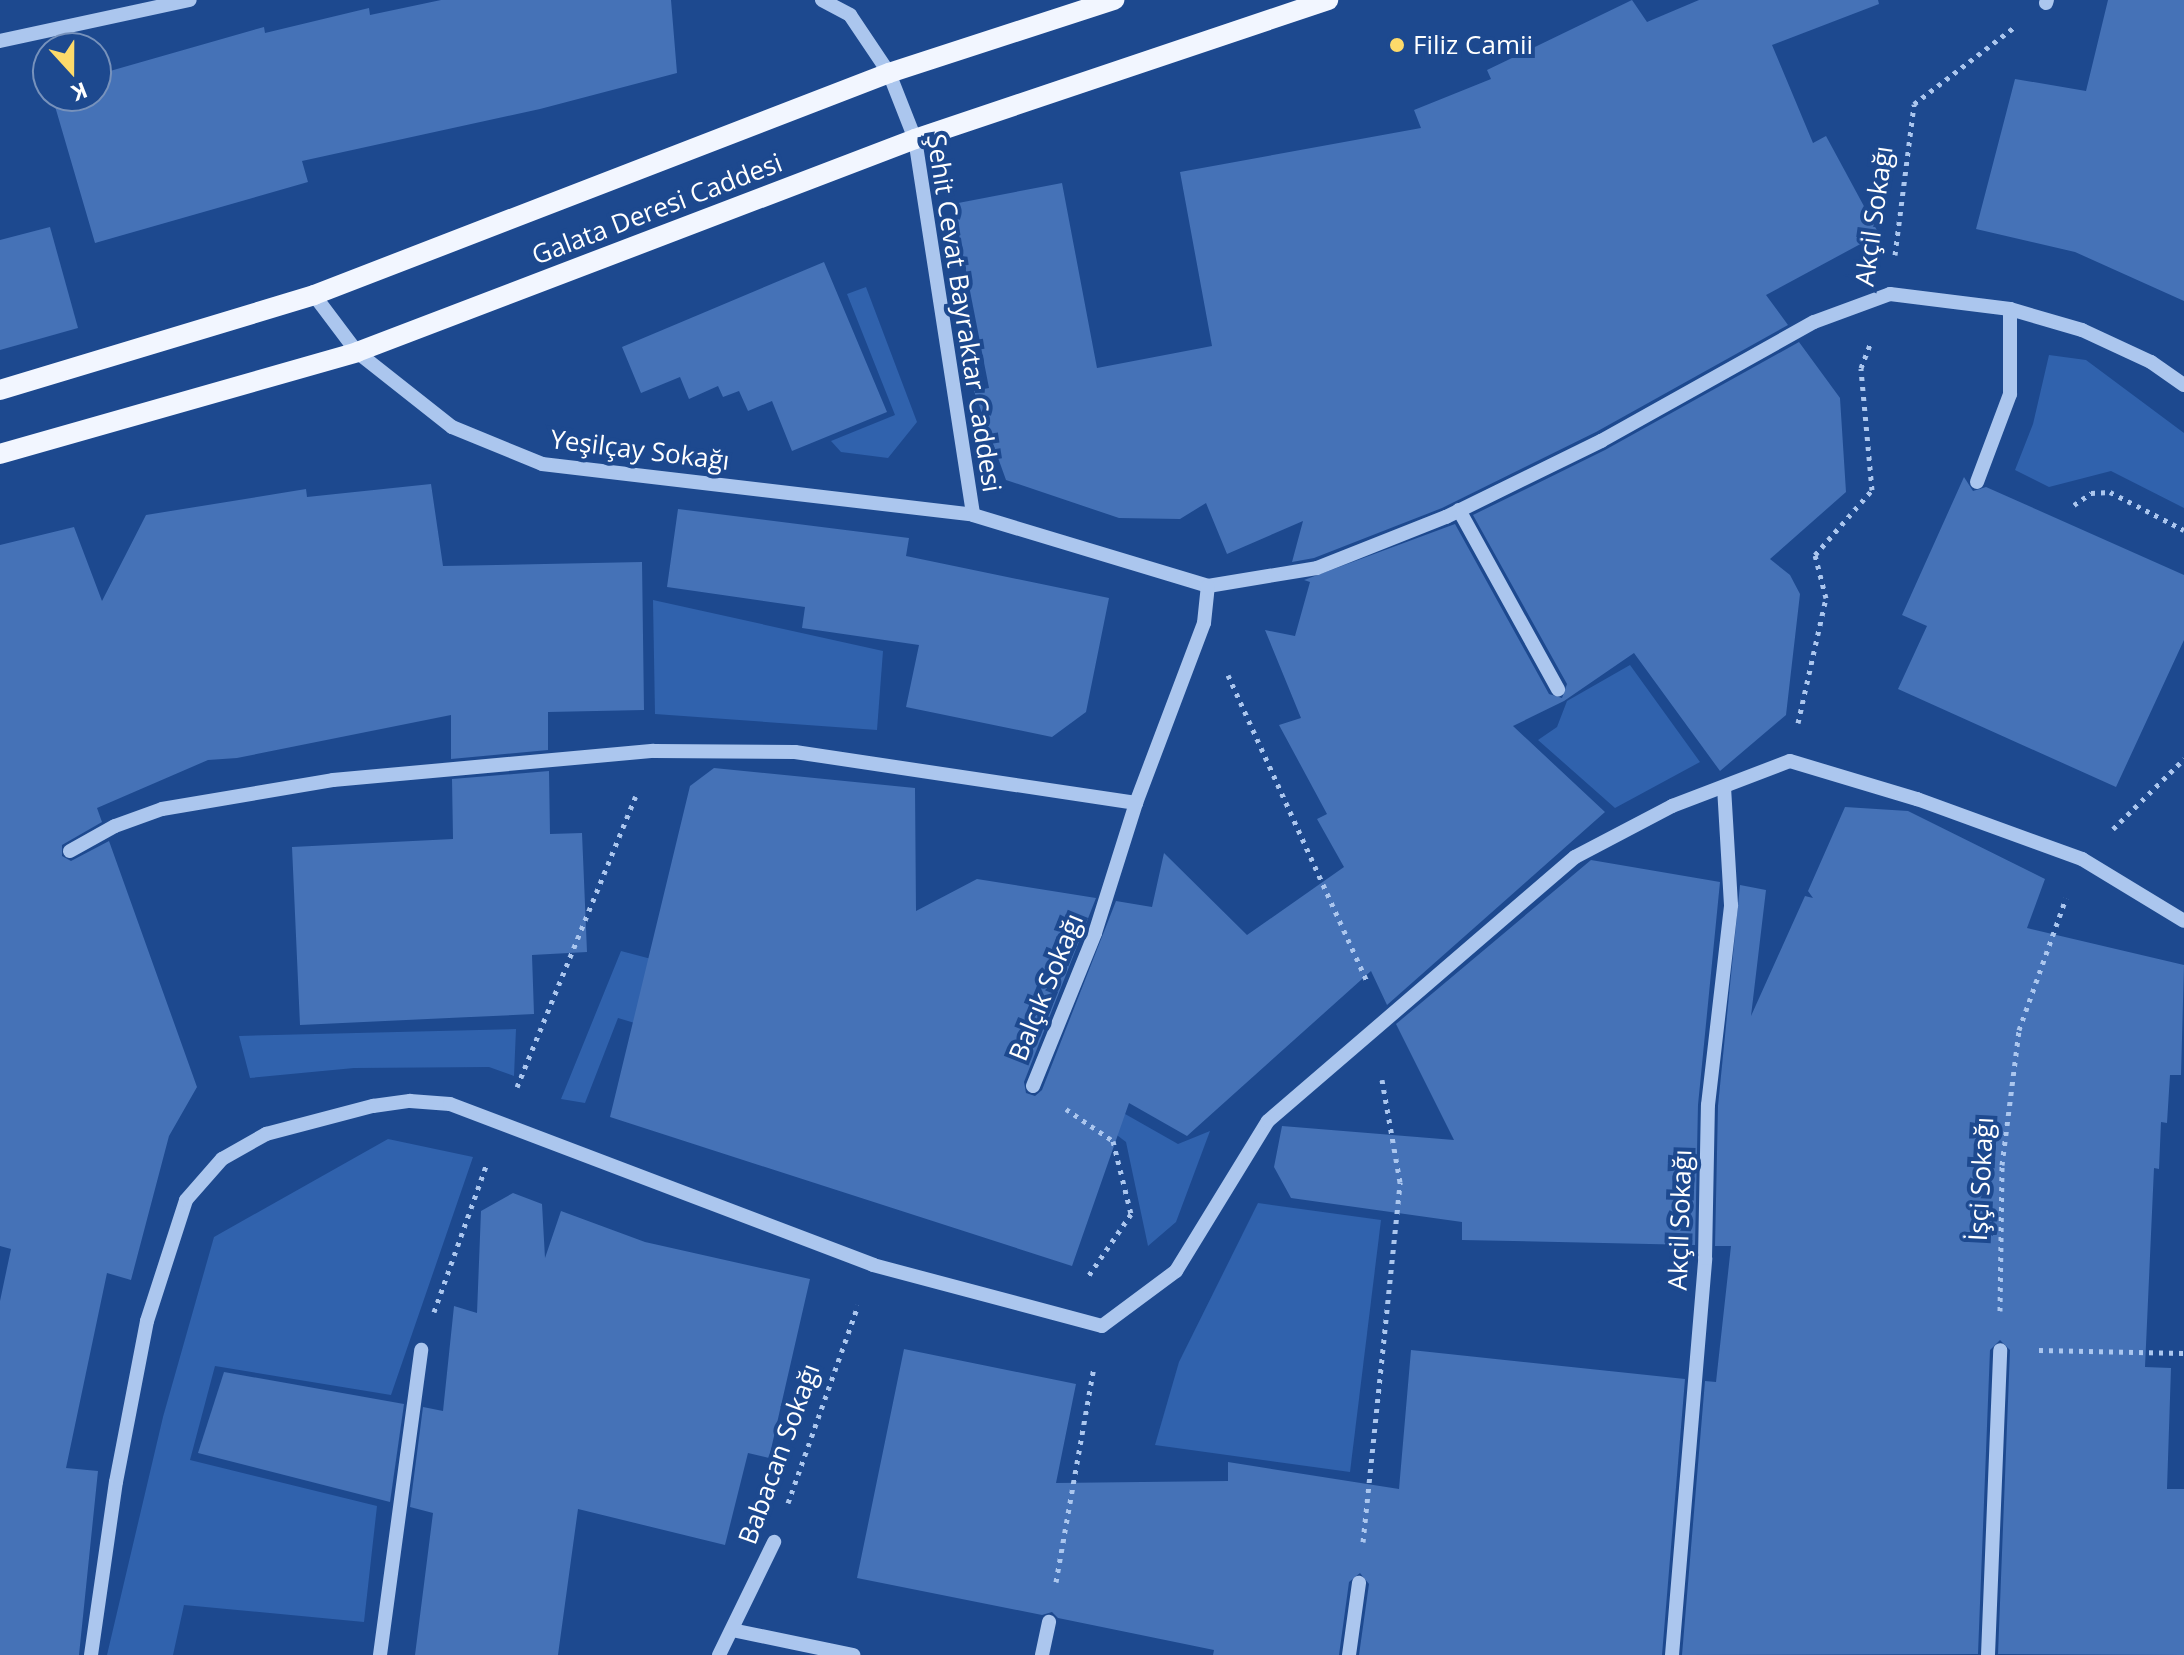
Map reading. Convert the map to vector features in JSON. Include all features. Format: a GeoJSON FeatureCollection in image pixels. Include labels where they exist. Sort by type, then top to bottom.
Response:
{"type":"FeatureCollection","features":[{"type":"Feature","properties":{"kind":"main road","name":"Galata Deresi Caddesi"},"geometry":{"type":"LineString","coordinates":[[0,390],[314,295],[889,73],[1114,0]]}},
{"type":"Feature","properties":{"kind":"main road","name":"Galata Deresi Caddesi"},"geometry":{"type":"LineString","coordinates":[[0,454],[357,352],[915,139],[1328,0]]}},
{"type":"Feature","properties":{"kind":"street"},"geometry":{"type":"LineString","coordinates":[[0,41],[190,0]]}},
{"type":"Feature","properties":{"kind":"street","name":"Şehit Cevat Bayraktar Caddesi"},"geometry":{"type":"LineString","coordinates":[[822,0],[850,15],[889,73],[915,139],[973,515]]}},
{"type":"Feature","properties":{"kind":"street"},"geometry":{"type":"LineString","coordinates":[[1208,586],[1317,568],[1459,510],[1601,441],[1814,322],[1890,294],[2010,309],[2082,330],[2151,362],[2184,385]]}},
{"type":"Feature","properties":{"kind":"street","name":"Yeşilçay Sokağı"},"geometry":{"type":"LineString","coordinates":[[314,295],[357,352],[452,427],[542,464],[973,515],[1208,586]]}},
{"type":"Feature","properties":{"kind":"street"},"geometry":{"type":"LineString","coordinates":[[1977,482],[2010,394],[2010,309]]}},
{"type":"Feature","properties":{"kind":"street"},"geometry":{"type":"LineString","coordinates":[[1459,510],[1558,689]]}},
{"type":"Feature","properties":{"kind":"street","name":"Balçık Sokağı"},"geometry":{"type":"LineString","coordinates":[[1033,1086],[1095,933],[1136,803],[1204,623],[1208,586]]}},
{"type":"Feature","properties":{"kind":"street"},"geometry":{"type":"LineString","coordinates":[[70,851],[115,826],[162,809],[333,780],[654,751],[795,752],[1136,803]]}},
{"type":"Feature","properties":{"kind":"street"},"geometry":{"type":"LineString","coordinates":[[91,1655],[116,1482],[147,1321],[186,1200],[222,1159],[266,1134],[373,1106],[410,1101],[450,1104],[873,1265],[1057,1317],[1102,1326],[1176,1271],[1268,1121],[1373,1029],[1430,986],[1575,857],[1672,806],[1790,761],[1917,799],[2082,859],[2184,921]]}},
{"type":"Feature","properties":{"kind":"street","name":"Akçil Sokağı"},"geometry":{"type":"LineString","coordinates":[[1672,1655],[1705,1258],[1708,1105],[1731,905],[1724,788]]}},
{"type":"Feature","properties":{"kind":"street"},"geometry":{"type":"LineString","coordinates":[[380,1655],[421,1350]]}},
{"type":"Feature","properties":{"kind":"street"},"geometry":{"type":"LineString","coordinates":[[1988,1655],[2000,1350]]}},
{"type":"Feature","properties":{"kind":"street","name":"Babacan Sokağı"},"geometry":{"type":"LineString","coordinates":[[719,1655],[774,1542]]}},
{"type":"Feature","properties":{"kind":"street"},"geometry":{"type":"LineString","coordinates":[[1349,1655],[1359,1583]]}},
{"type":"Feature","properties":{"kind":"street"},"geometry":{"type":"LineString","coordinates":[[1042,1655],[1049,1622]]}},
{"type":"Feature","properties":{"kind":"street"},"geometry":{"type":"LineString","coordinates":[[732,1630],[853,1655]]}},
{"type":"Feature","properties":{"kind":"path","name":"Akçil Sokağı"},"geometry":{"type":"LineString","coordinates":[[1790,761],[1826,598],[1815,555],[1872,490],[1861,368],[1890,294],[1914,104],[2046,1]]}},
{"type":"Feature","properties":{"kind":"path"},"geometry":{"type":"LineString","coordinates":[[2074,505],[2091,493],[2110,492],[2184,530]]}},
{"type":"Feature","properties":{"kind":"path"},"geometry":{"type":"LineString","coordinates":[[421,1350],[501,1125],[654,751]]}},
{"type":"Feature","properties":{"kind":"path","name":"İşçi Sokağı"},"geometry":{"type":"LineString","coordinates":[[2000,1350],[2002,1165],[2019,1030],[2082,859],[2184,759]]}},
{"type":"Feature","properties":{"kind":"path","name":"Balçık Sokağı"},"geometry":{"type":"LineString","coordinates":[[1033,1086],[1113,1141],[1131,1214],[1057,1317]]}},
{"type":"Feature","properties":{"kind":"path","name":"Babacan Sokağı"},"geometry":{"type":"LineString","coordinates":[[774,1542],[873,1265]]}},
{"type":"Feature","properties":{"kind":"path"},"geometry":{"type":"LineString","coordinates":[[1049,1622],[1102,1326]]}},
{"type":"Feature","properties":{"kind":"path"},"geometry":{"type":"LineString","coordinates":[[2000,1350],[2184,1353]]}},
{"type":"Feature","properties":{"kind":"shaded area"},"geometry":{"type":"Polygon","coordinates":[[[866,287],[917,422],[888,458],[841,452],[831,441],[895,415],[847,294],[866,287]]]}},
{"type":"Feature","properties":{"kind":"shaded area"},"geometry":{"type":"Polygon","coordinates":[[[2049,355],[2086,360],[2184,433],[2184,508],[2111,471],[2049,487],[2015,470],[2033,424],[2049,355]]]}},
{"type":"Feature","properties":{"kind":"shaded area"},"geometry":{"type":"Polygon","coordinates":[[[653,600],[883,651],[877,730],[655,714],[653,600]]]}},
{"type":"Feature","properties":{"kind":"shaded area"},"geometry":{"type":"Polygon","coordinates":[[[1630,665],[1700,762],[1615,808],[1538,740],[1557,727],[1567,701],[1630,665]]]}},
{"type":"Feature","properties":{"kind":"shaded area"},"geometry":{"type":"Polygon","coordinates":[[[621,951],[773,991],[751,1058],[618,1018],[585,1103],[561,1099],[621,951]]]}},
{"type":"Feature","properties":{"kind":"shaded area"},"geometry":{"type":"Polygon","coordinates":[[[516,1029],[514,1076],[489,1067],[354,1068],[250,1078],[239,1036],[516,1029]]]}},
{"type":"Feature","properties":{"kind":"shaded area"},"geometry":{"type":"Polygon","coordinates":[[[1067,1081],[1178,1144],[1210,1131],[1176,1222],[1148,1246],[1126,1142],[1063,1094],[1067,1081]]]}},
{"type":"Feature","properties":{"kind":"shaded area"},"geometry":{"type":"Polygon","coordinates":[[[388,1139],[473,1157],[391,1395],[215,1366],[190,1460],[377,1506],[364,1622],[184,1605],[173,1655],[107,1655],[163,1417],[214,1237],[388,1139]]]}},
{"type":"Feature","properties":{"kind":"shaded area"},"geometry":{"type":"Polygon","coordinates":[[[1258,1203],[1381,1220],[1350,1472],[1155,1445],[1179,1362],[1258,1203]]]}},
{"type":"Feature","properties":{"kind":"building"},"geometry":{"type":"Polygon","coordinates":[[[441,0],[671,0],[677,73],[540,109],[302,161],[308,182],[95,243],[57,112],[112,112],[112,70],[264,27],[265,33],[369,8],[370,15],[441,0]]]}},
{"type":"Feature","properties":{"kind":"building"},"geometry":{"type":"Polygon","coordinates":[[[1632,0],[1647,22],[1699,0],[1878,0],[1879,4],[1772,45],[1813,143],[1826,136],[1879,234],[1766,295],[1788,325],[1596,432],[1442,508],[1314,558],[1292,562],[1303,521],[1227,554],[1206,503],[1180,519],[1119,518],[1006,480],[974,391],[989,388],[953,204],[1062,183],[1097,368],[1212,346],[1180,172],[1421,128],[1414,110],[1491,79],[1487,70],[1632,0]]]}},
{"type":"Feature","properties":{"kind":"building"},"geometry":{"type":"Polygon","coordinates":[[[2108,0],[2184,0],[2184,301],[2075,252],[1976,229],[2015,79],[2086,91],[2108,0]]]}},
{"type":"Feature","properties":{"kind":"building"},"geometry":{"type":"Polygon","coordinates":[[[50,227],[78,328],[0,350],[0,240],[50,227]]]}},
{"type":"Feature","properties":{"kind":"building"},"geometry":{"type":"Polygon","coordinates":[[[824,262],[887,412],[792,451],[772,401],[748,411],[739,391],[723,397],[718,386],[689,399],[680,377],[641,393],[622,347],[824,262]]]}},
{"type":"Feature","properties":{"kind":"building"},"geometry":{"type":"Polygon","coordinates":[[[1799,342],[1840,398],[1846,492],[1770,559],[1790,575],[1800,594],[1786,715],[1720,771],[1634,653],[1564,701],[1513,726],[1605,812],[1387,1005],[1371,971],[1187,1136],[1129,1103],[1072,1266],[610,1117],[690,786],[714,768],[915,788],[916,911],[977,879],[1096,898],[1024,1082],[1026,1093],[1035,1096],[1042,1090],[1116,901],[1152,907],[1164,853],[1247,935],[1344,867],[1317,819],[1327,814],[1279,725],[1301,718],[1265,630],[1295,636],[1310,582],[1304,580],[1455,524],[1549,694],[1562,698],[1567,684],[1473,515],[1605,450],[1799,342]]]}},
{"type":"Feature","properties":{"kind":"building"},"geometry":{"type":"Polygon","coordinates":[[[1964,477],[1973,491],[1986,487],[2184,575],[2184,640],[2116,787],[1898,689],[1927,626],[1902,615],[1964,477]]]}},
{"type":"Feature","properties":{"kind":"building"},"geometry":{"type":"Polygon","coordinates":[[[431,484],[443,566],[642,562],[644,710],[548,712],[548,750],[451,759],[451,715],[237,758],[208,760],[97,808],[102,822],[62,845],[62,856],[71,861],[109,841],[197,1087],[169,1136],[131,1280],[107,1273],[66,1468],[98,1471],[79,1655],[0,1655],[0,1301],[11,1249],[0,1246],[0,545],[74,527],[102,601],[146,515],[306,489],[307,497],[431,484]]]}},
{"type":"Feature","properties":{"kind":"building"},"geometry":{"type":"Polygon","coordinates":[[[678,509],[909,538],[906,556],[1109,598],[1086,712],[1052,737],[906,707],[919,645],[802,628],[805,607],[667,587],[678,509]]]}},
{"type":"Feature","properties":{"kind":"building"},"geometry":{"type":"Polygon","coordinates":[[[549,771],[550,834],[582,833],[587,952],[532,955],[534,1014],[300,1025],[292,847],[453,839],[452,779],[549,771]]]}},
{"type":"Feature","properties":{"kind":"building"},"geometry":{"type":"Polygon","coordinates":[[[1845,807],[1908,811],[2045,879],[2027,928],[2184,965],[2181,1075],[2170,1075],[2167,1123],[2161,1122],[2159,1169],[2154,1168],[2145,1367],[2171,1368],[2167,1489],[2184,1489],[2184,1655],[1998,1654],[2010,1350],[2000,1340],[1990,1350],[1978,1654],[1682,1655],[1705,1381],[1716,1382],[1731,1246],[1715,1246],[1718,1106],[1740,885],[1766,890],[1751,1016],[1805,896],[1813,898],[1808,891],[1845,807]]]}},
{"type":"Feature","properties":{"kind":"building"},"geometry":{"type":"Polygon","coordinates":[[[1591,860],[1720,882],[1698,1105],[1695,1245],[1462,1240],[1462,1222],[1291,1198],[1274,1167],[1282,1126],[1454,1140],[1396,1024],[1591,860]]]}},
{"type":"Feature","properties":{"kind":"building"},"geometry":{"type":"Polygon","coordinates":[[[513,1193],[542,1204],[545,1258],[561,1211],[645,1242],[810,1279],[769,1458],[748,1453],[725,1545],[578,1509],[558,1655],[415,1655],[433,1513],[410,1507],[423,1407],[443,1411],[454,1306],[477,1313],[481,1211],[513,1193]]]}},
{"type":"Feature","properties":{"kind":"building"},"geometry":{"type":"Polygon","coordinates":[[[904,1349],[1076,1384],[1056,1483],[1228,1481],[1228,1462],[1399,1489],[1411,1350],[1685,1379],[1662,1655],[1359,1655],[1369,1584],[1360,1573],[1349,1582],[1339,1655],[1213,1655],[1214,1650],[1058,1618],[1052,1612],[1042,1615],[857,1578],[904,1349]]]}},
{"type":"Feature","properties":{"kind":"building"},"geometry":{"type":"Polygon","coordinates":[[[224,1372],[404,1404],[390,1502],[198,1453],[224,1372]]]}},
{"type":"Feature","properties":{"kind":"place","name":"Filiz Camii"},"geometry":{"type":"Point","coordinates":[1397,45]}}]}
